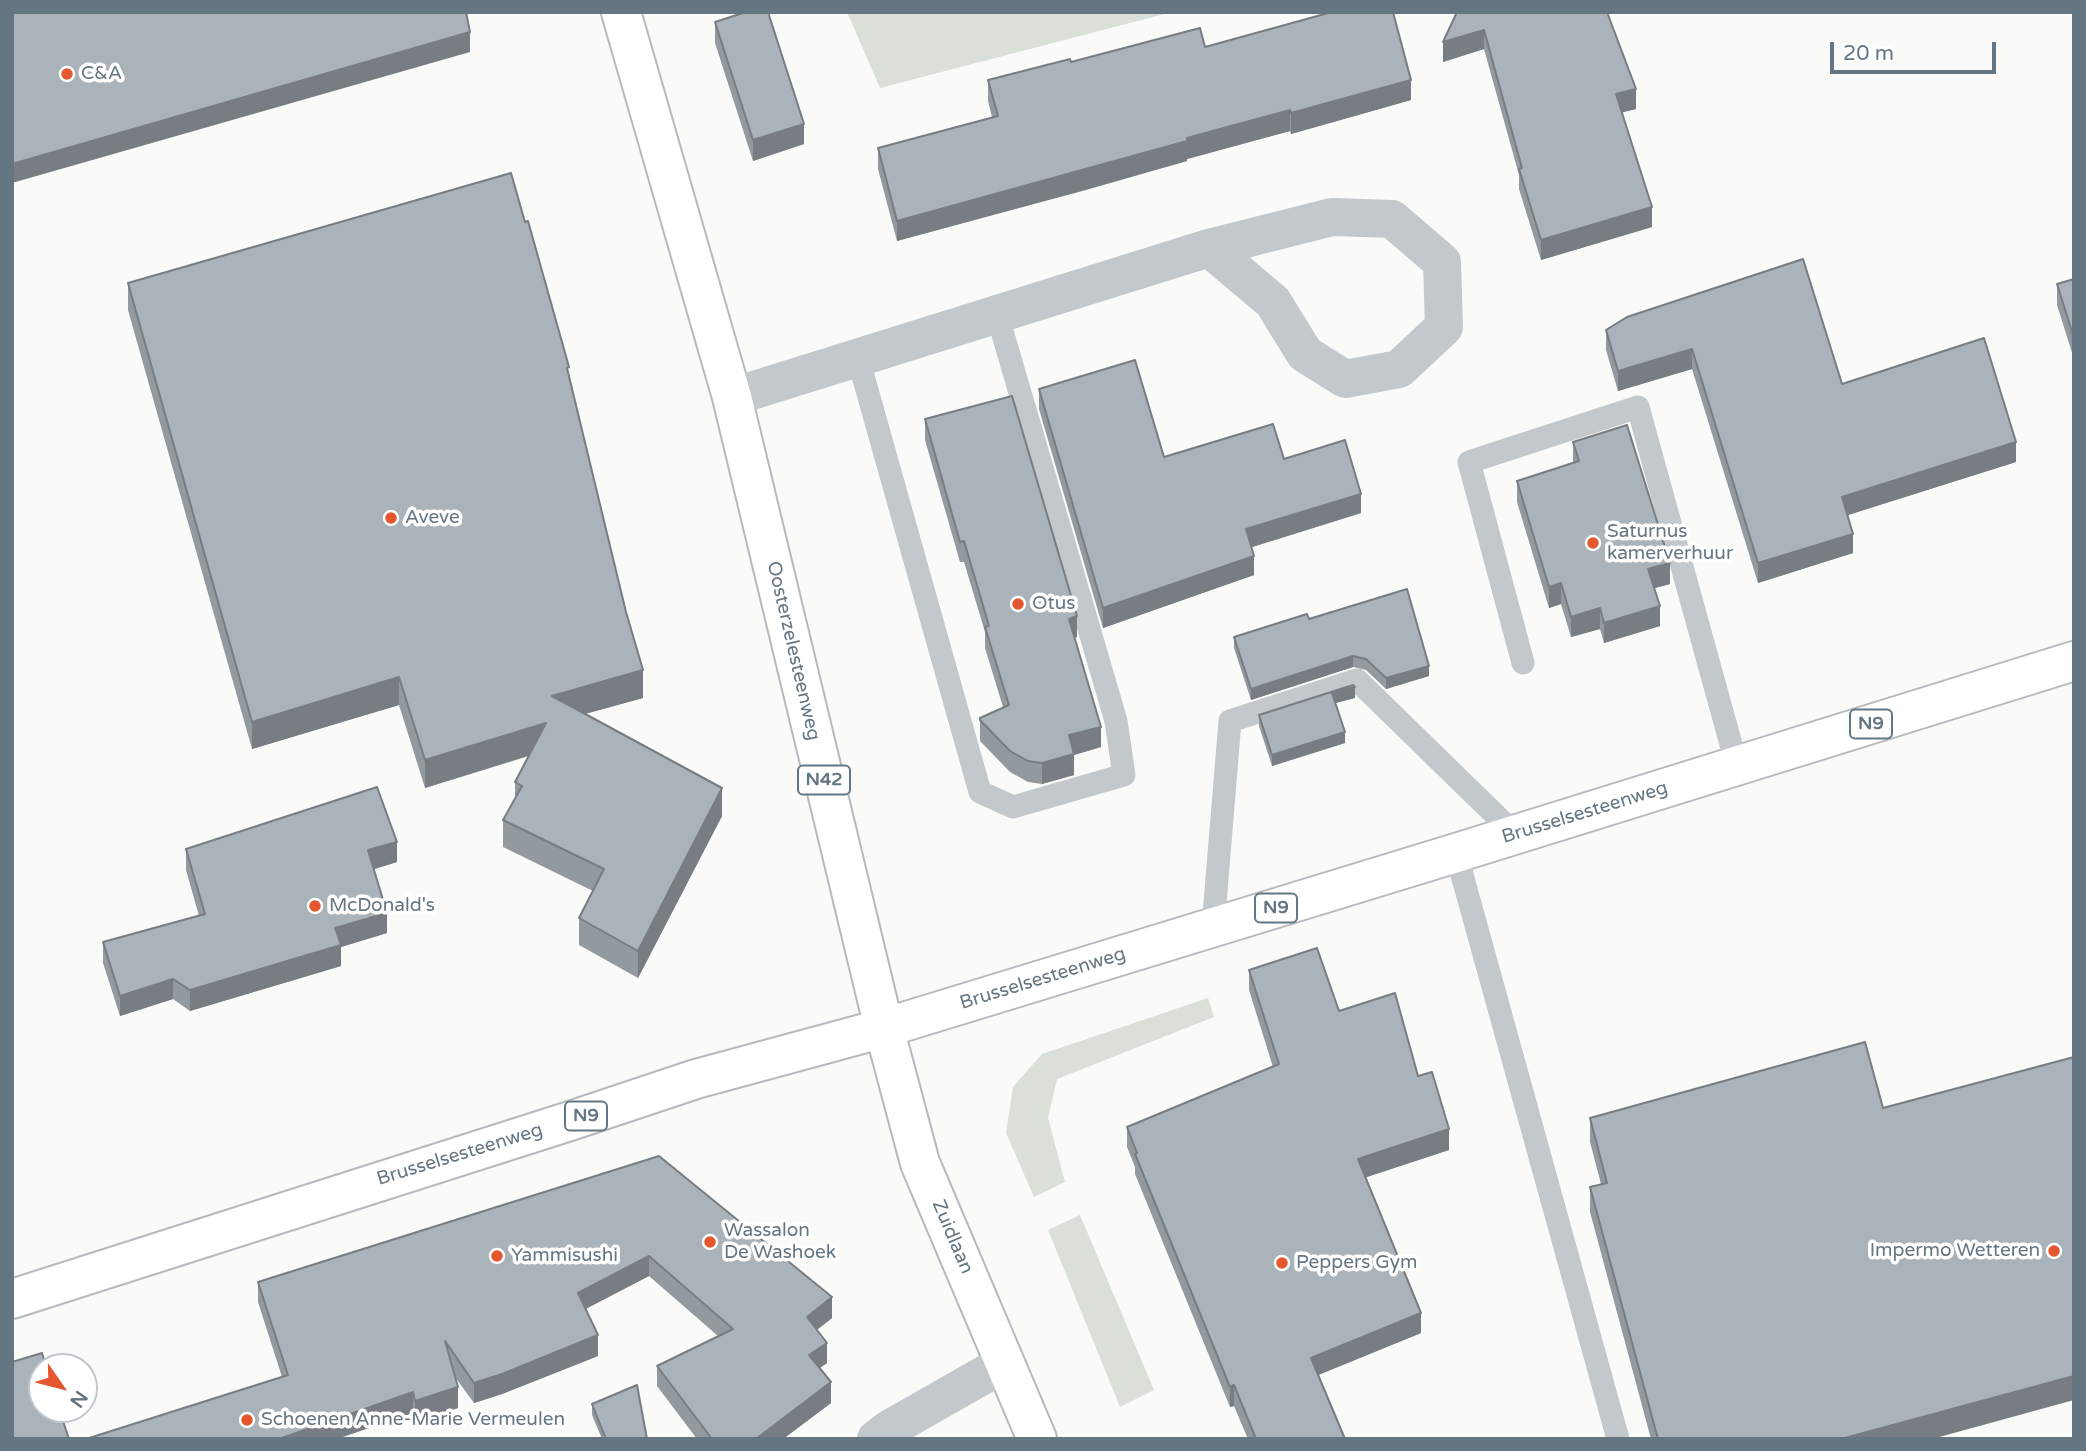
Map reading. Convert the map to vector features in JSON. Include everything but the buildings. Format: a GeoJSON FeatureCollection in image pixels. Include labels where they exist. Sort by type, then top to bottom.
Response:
{"type":"FeatureCollection","features":[{"type":"Feature","properties":{"kind":"main road","name":"Oosterzelesteenweg"},"geometry":{"type":"LineString","coordinates":[[621,12],[732,397],[884,1028]]}},
{"type":"Feature","properties":{"kind":"main road","name":"Brusselsesteenweg"},"geometry":{"type":"LineString","coordinates":[[12,1299],[696,1079],[884,1028],[1516,835],[2074,660]]}},
{"type":"Feature","properties":{"kind":"main road","name":"Zuidlaan"},"geometry":{"type":"LineString","coordinates":[[884,1028],[920,1163],[1037,1439]]}},
{"type":"Feature","properties":{"kind":"street"},"geometry":{"type":"LineString","coordinates":[[732,397],[1209,248],[1332,217],[1392,219],[1442,262],[1444,327],[1399,369],[1345,379],[1305,354],[1273,302],[1209,248]]}},
{"type":"Feature","properties":{"kind":"street"},"geometry":{"type":"LineString","coordinates":[[876,1439],[1005,1363]]}},
{"type":"Feature","properties":{"kind":"lane"},"geometry":{"type":"LineString","coordinates":[[858,358],[980,792],[1013,807],[1124,775],[1116,721],[997,314]]}},
{"type":"Feature","properties":{"kind":"lane"},"geometry":{"type":"LineString","coordinates":[[1523,663],[1469,462],[1638,407],[1737,765]]}},
{"type":"Feature","properties":{"kind":"lane"},"geometry":{"type":"LineString","coordinates":[[1213,927],[1230,721],[1357,680],[1516,835]]}},
{"type":"Feature","properties":{"kind":"lane"},"geometry":{"type":"LineString","coordinates":[[1456,853],[1618,1439]]}},
{"type":"Feature","properties":{"kind":"shaded area"},"geometry":{"type":"Polygon","coordinates":[[[847,12],[1172,12],[880,88],[847,12]]]}},
{"type":"Feature","properties":{"kind":"shaded area"},"geometry":{"type":"Polygon","coordinates":[[[1208,998],[1214,1017],[1057,1079],[1048,1118],[1065,1182],[1034,1197],[1006,1133],[1013,1087],[1042,1054],[1208,998]]]}},
{"type":"Feature","properties":{"kind":"shaded area"},"geometry":{"type":"Polygon","coordinates":[[[1080,1215],[1154,1390],[1120,1407],[1048,1230],[1080,1215]]]}},
{"type":"Feature","properties":{"kind":"place","name":"C&A"},"geometry":{"type":"Point","coordinates":[67,74]}},
{"type":"Feature","properties":{"kind":"place","name":"Aveve"},"geometry":{"type":"Point","coordinates":[391,518]}},
{"type":"Feature","properties":{"kind":"place","name":"Saturnus kamerverhuur"},"geometry":{"type":"Point","coordinates":[1593,543]}},
{"type":"Feature","properties":{"kind":"place","name":"Otus"},"geometry":{"type":"Point","coordinates":[1018,604]}},
{"type":"Feature","properties":{"kind":"place","name":"McDonald's"},"geometry":{"type":"Point","coordinates":[315,906]}},
{"type":"Feature","properties":{"kind":"place","name":"Wassalon De Washoek"},"geometry":{"type":"Point","coordinates":[710,1242]}},
{"type":"Feature","properties":{"kind":"place","name":"Impermo Wetteren"},"geometry":{"type":"Point","coordinates":[2054,1251]}},
{"type":"Feature","properties":{"kind":"place","name":"Yammisushi"},"geometry":{"type":"Point","coordinates":[497,1256]}},
{"type":"Feature","properties":{"kind":"place","name":"Peppers Gym"},"geometry":{"type":"Point","coordinates":[1282,1263]}},
{"type":"Feature","properties":{"kind":"place","name":"Schoenen Anne-Marie Vermeulen"},"geometry":{"type":"Point","coordinates":[247,1420]}}]}
